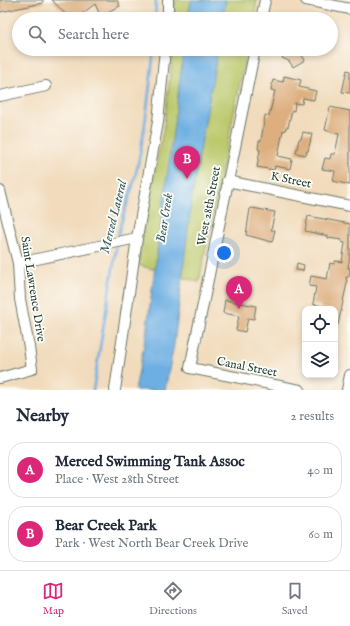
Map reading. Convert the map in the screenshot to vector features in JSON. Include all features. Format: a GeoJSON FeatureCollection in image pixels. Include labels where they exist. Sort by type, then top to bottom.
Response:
{"type":"FeatureCollection","features":[{"type":"Feature","properties":{"kind":"street"},"geometry":{"type":"LineString","coordinates":[[168,0],[168,12]]}},
{"type":"Feature","properties":{"kind":"street"},"geometry":{"type":"LineString","coordinates":[[262,12],[265,0]]}},
{"type":"Feature","properties":{"kind":"street"},"geometry":{"type":"LineString","coordinates":[[306,0],[350,9]]}},
{"type":"Feature","properties":{"kind":"street"},"geometry":{"type":"LineString","coordinates":[[115,390],[133,238],[158,122],[164,56]]}},
{"type":"Feature","properties":{"kind":"street","name":"West 28th Street"},"geometry":{"type":"LineString","coordinates":[[190,368],[254,56]]}},
{"type":"Feature","properties":{"kind":"street"},"geometry":{"type":"LineString","coordinates":[[0,96],[46,86]]}},
{"type":"Feature","properties":{"kind":"street","name":"K Street"},"geometry":{"type":"LineString","coordinates":[[227,181],[350,206]]}},
{"type":"Feature","properties":{"kind":"street","name":"Saint Lawrence Drive"},"geometry":{"type":"LineString","coordinates":[[0,194],[18,262],[20,299],[32,369],[0,378]]}},
{"type":"Feature","properties":{"kind":"street"},"geometry":{"type":"LineString","coordinates":[[18,262],[133,238]]}},
{"type":"Feature","properties":{"kind":"street","name":"Canal Street"},"geometry":{"type":"LineString","coordinates":[[190,368],[300,390]]}},
{"type":"Feature","properties":{"kind":"street"},"geometry":{"type":"LineString","coordinates":[[347,390],[350,375]]}},
{"type":"Feature","properties":{"kind":"green space"},"geometry":{"type":"Polygon","coordinates":[[[175,0],[257,0],[255,12],[174,12],[175,0]]]}},
{"type":"Feature","properties":{"kind":"green space"},"geometry":{"type":"Polygon","coordinates":[[[172,56],[246,56],[199,282],[138,265],[143,231],[164,126],[172,56]]]}},
{"type":"Feature","properties":{"kind":"water"},"geometry":{"type":"Polygon","coordinates":[[[191,0],[226,0],[224,12],[189,12],[191,0]]]}},
{"type":"Feature","properties":{"kind":"water","name":"Bear Creek"},"geometry":{"type":"Polygon","coordinates":[[[183,56],[217,56],[192,196],[174,345],[165,390],[135,390],[146,335],[183,56]]]}},
{"type":"Feature","properties":{"kind":"building"},"geometry":{"type":"Polygon","coordinates":[[[0,0],[43,0],[43,3],[0,12],[0,0]]]}},
{"type":"Feature","properties":{"kind":"building"},"geometry":{"type":"Polygon","coordinates":[[[52,0],[117,0],[120,6],[107,12],[99,12],[95,4],[84,12],[63,12],[52,0]]]}},
{"type":"Feature","properties":{"kind":"building"},"geometry":{"type":"Polygon","coordinates":[[[283,56],[302,56],[305,60],[293,67],[289,61],[282,58],[283,56]]]}},
{"type":"Feature","properties":{"kind":"building"},"geometry":{"type":"Polygon","coordinates":[[[347,70],[350,71],[350,93],[342,92],[347,70]]]}},
{"type":"Feature","properties":{"kind":"building"},"geometry":{"type":"Polygon","coordinates":[[[284,76],[301,80],[299,87],[316,91],[314,100],[303,98],[302,104],[295,103],[294,111],[292,110],[288,127],[286,127],[285,131],[283,130],[278,156],[292,159],[290,169],[275,166],[274,170],[257,167],[260,150],[258,149],[259,141],[261,141],[265,115],[269,116],[275,91],[271,90],[273,80],[283,82],[284,76]]]}},
{"type":"Feature","properties":{"kind":"building"},"geometry":{"type":"Polygon","coordinates":[[[330,107],[350,111],[350,185],[333,181],[335,171],[322,169],[325,158],[330,159],[331,154],[335,154],[339,134],[325,130],[330,107]]]}},
{"type":"Feature","properties":{"kind":"building"},"geometry":{"type":"Polygon","coordinates":[[[303,132],[312,134],[306,155],[296,153],[299,139],[301,139],[303,132]]]}},
{"type":"Feature","properties":{"kind":"building"},"geometry":{"type":"Polygon","coordinates":[[[252,208],[275,212],[271,230],[275,230],[272,242],[246,235],[250,209],[252,208]]]}},
{"type":"Feature","properties":{"kind":"building"},"geometry":{"type":"Polygon","coordinates":[[[308,216],[350,224],[350,256],[348,268],[350,268],[350,272],[349,277],[346,277],[347,283],[338,325],[338,306],[321,306],[313,304],[316,287],[309,286],[311,276],[327,279],[330,263],[334,264],[335,261],[342,262],[345,243],[341,242],[342,240],[328,238],[328,236],[305,231],[308,216]]]}},
{"type":"Feature","properties":{"kind":"building"},"geometry":{"type":"Polygon","coordinates":[[[297,263],[304,265],[303,271],[296,270],[297,263]]]}},
{"type":"Feature","properties":{"kind":"building"},"geometry":{"type":"Polygon","coordinates":[[[225,300],[256,306],[254,319],[248,318],[245,332],[236,330],[239,316],[223,313],[225,300]]]}},
{"type":"Feature","properties":{"kind":"waterway","name":"Merced Lateral"},"geometry":{"type":"LineString","coordinates":[[155,12],[156,0]]}},
{"type":"Feature","properties":{"kind":"waterway","name":"Merced Lateral"},"geometry":{"type":"LineString","coordinates":[[117,240],[133,185],[138,161],[153,56]]}},
{"type":"Feature","properties":{"kind":"waterway","name":"Merced Lateral"},"geometry":{"type":"LineString","coordinates":[[93,390],[117,244]]}},
{"type":"Feature","properties":{"kind":"place","name":"Bear Creek Park"},"geometry":{"type":"Point","coordinates":[187,179]}},
{"type":"Feature","properties":{"kind":"place","name":"Merced Swimming Tank Assoc"},"geometry":{"type":"Point","coordinates":[239,309]}}]}
